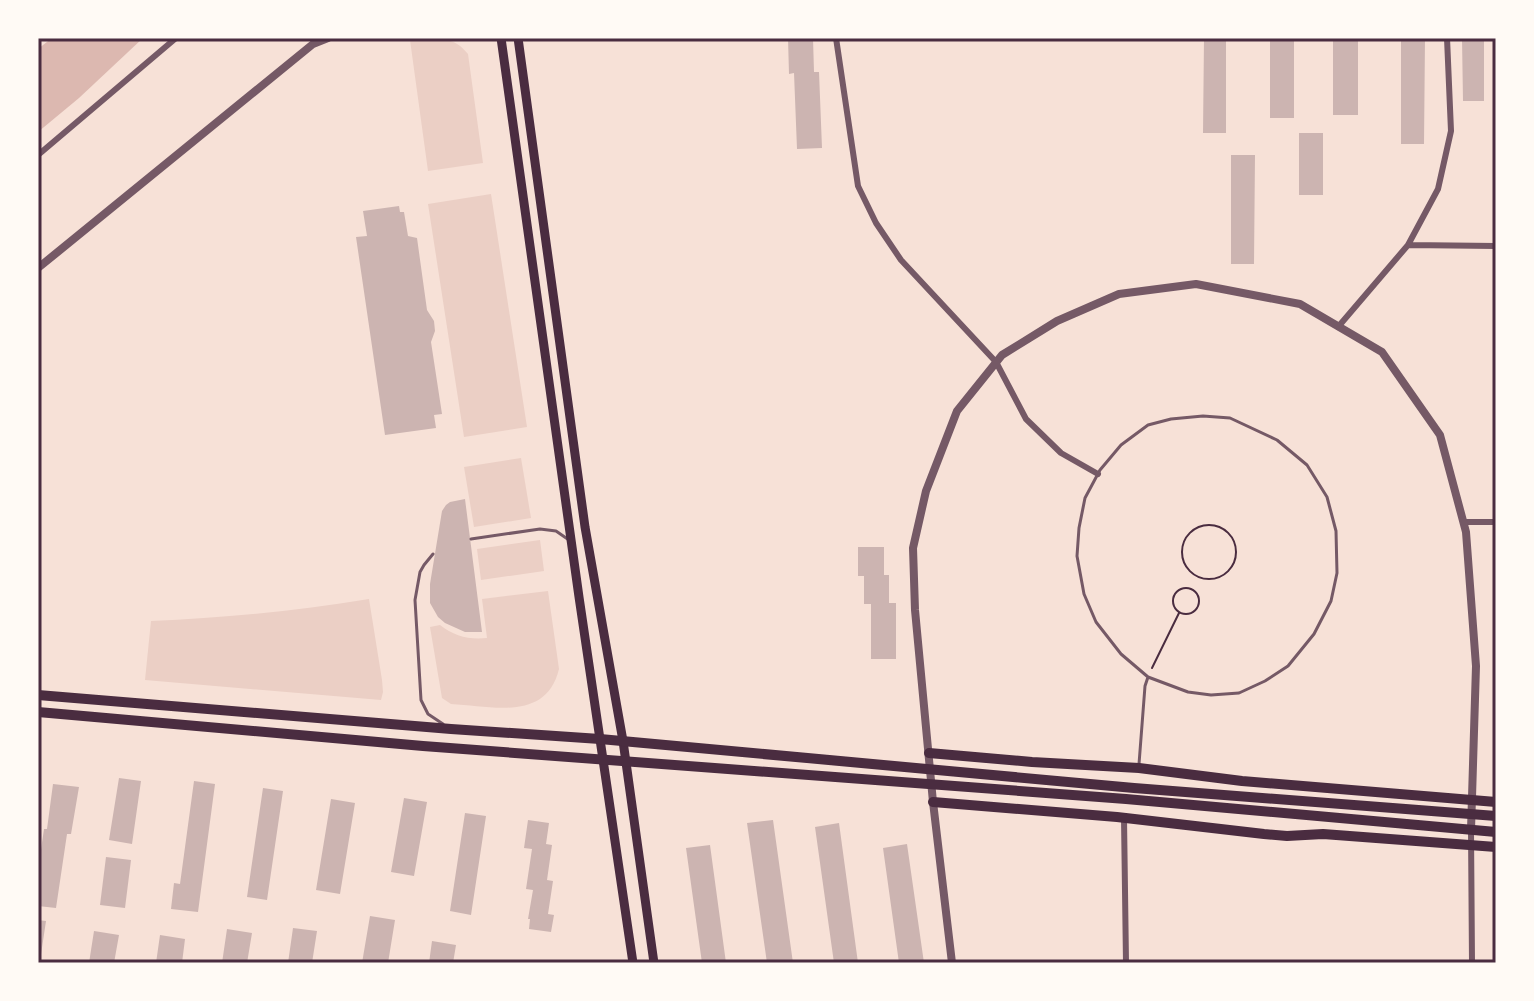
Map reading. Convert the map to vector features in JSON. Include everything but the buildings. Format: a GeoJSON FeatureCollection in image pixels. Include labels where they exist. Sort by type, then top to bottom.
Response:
{"type":"FeatureCollection","features":[{"type":"Feature","properties":{"kind":"main road"},"geometry":{"type":"LineString","coordinates":[[501,38],[633,963]]}},
{"type":"Feature","properties":{"kind":"main road"},"geometry":{"type":"LineString","coordinates":[[518,38],[585,527],[623,741],[654,963]]}},
{"type":"Feature","properties":{"kind":"main road"},"geometry":{"type":"LineString","coordinates":[[38,695],[600,739],[1134,788],[1496,816]]}},
{"type":"Feature","properties":{"kind":"main road"},"geometry":{"type":"LineString","coordinates":[[38,712],[423,746],[1126,799],[1496,832]]}},
{"type":"Feature","properties":{"kind":"main road"},"geometry":{"type":"LineString","coordinates":[[929,753],[1139,768],[1242,781],[1496,802]]}},
{"type":"Feature","properties":{"kind":"main road"},"geometry":{"type":"LineString","coordinates":[[933,802],[1287,836],[1323,834],[1496,847]]}},
{"type":"Feature","properties":{"kind":"street"},"geometry":{"type":"LineString","coordinates":[[38,155],[176,38]]}},
{"type":"Feature","properties":{"kind":"street"},"geometry":{"type":"LineString","coordinates":[[38,268],[313,44],[328,38]]}},
{"type":"Feature","properties":{"kind":"street"},"geometry":{"type":"LineString","coordinates":[[836,38],[858,186],[876,223],[901,260],[996,362],[1026,419],[1061,453],[1098,474]]}},
{"type":"Feature","properties":{"kind":"street"},"geometry":{"type":"LineString","coordinates":[[1338,327],[1408,245],[1438,189],[1451,131],[1447,38]]}},
{"type":"Feature","properties":{"kind":"street"},"geometry":{"type":"LineString","coordinates":[[1408,245],[1496,246]]}},
{"type":"Feature","properties":{"kind":"street"},"geometry":{"type":"LineString","coordinates":[[952,963],[915,610],[913,548],[926,491],[957,411],[1002,355],[1057,321],[1119,294],[1196,284],[1300,304],[1382,352],[1440,435],[1466,532],[1476,666],[1470,814],[1472,963]]}},
{"type":"Feature","properties":{"kind":"street"},"geometry":{"type":"LineString","coordinates":[[1463,522],[1496,522]]}},
{"type":"Feature","properties":{"kind":"street"},"geometry":{"type":"LineString","coordinates":[[1124,818],[1126,963]]}},
{"type":"Feature","properties":{"kind":"lane"},"geometry":{"type":"LineString","coordinates":[[1203,416],[1230,418],[1277,440],[1307,465],[1327,497],[1336,531],[1337,573],[1331,601],[1314,634],[1288,666],[1239,693],[1211,695],[1188,692],[1148,677],[1121,654],[1104,633],[1084,594],[1077,556],[1085,498],[1098,474],[1121,445],[1148,425],[1203,416]]}},
{"type":"Feature","properties":{"kind":"lane"},"geometry":{"type":"LineString","coordinates":[[471,539],[549,529],[571,542]]}},
{"type":"Feature","properties":{"kind":"lane"},"geometry":{"type":"LineString","coordinates":[[433,554],[420,572],[415,600],[421,700],[428,714],[451,729]]}},
{"type":"Feature","properties":{"kind":"lane"},"geometry":{"type":"LineString","coordinates":[[1139,768],[1148,677]]}},
{"type":"Feature","properties":{"kind":"path"},"geometry":{"type":"LineString","coordinates":[[1200,527],[1217,527],[1225,531],[1236,554],[1230,570],[1206,579],[1190,572],[1182,556],[1186,539],[1200,527]]}},
{"type":"Feature","properties":{"kind":"path"},"geometry":{"type":"LineString","coordinates":[[1184,588],[1193,589],[1199,595],[1198,608],[1188,615],[1180,613],[1173,601],[1176,593],[1184,588]]}},
{"type":"Feature","properties":{"kind":"path"},"geometry":{"type":"LineString","coordinates":[[1148,677],[1180,613]]}},
{"type":"Feature","properties":{"kind":"shaded area"},"geometry":{"type":"Polygon","coordinates":[[[52,38],[143,38],[38,132],[38,49],[52,38]]]}},
{"type":"Feature","properties":{"kind":"shaded area"},"geometry":{"type":"Polygon","coordinates":[[[410,40],[451,41],[468,54],[483,163],[428,171],[410,40]]]}},
{"type":"Feature","properties":{"kind":"shaded area"},"geometry":{"type":"Polygon","coordinates":[[[491,194],[527,427],[464,437],[428,204],[491,194]]]}},
{"type":"Feature","properties":{"kind":"shaded area"},"geometry":{"type":"Polygon","coordinates":[[[521,458],[531,518],[474,527],[464,467],[521,458]]]}},
{"type":"Feature","properties":{"kind":"shaded area"},"geometry":{"type":"Polygon","coordinates":[[[540,540],[544,571],[481,580],[477,549],[540,540]]]}},
{"type":"Feature","properties":{"kind":"shaded area"},"geometry":{"type":"Polygon","coordinates":[[[548,591],[559,669],[552,686],[542,697],[530,704],[500,708],[451,704],[442,698],[430,627],[440,625],[462,636],[487,638],[482,599],[548,591]]]}},
{"type":"Feature","properties":{"kind":"shaded area"},"geometry":{"type":"Polygon","coordinates":[[[369,599],[382,680],[381,700],[145,680],[151,621],[260,613],[369,599]]]}}]}
